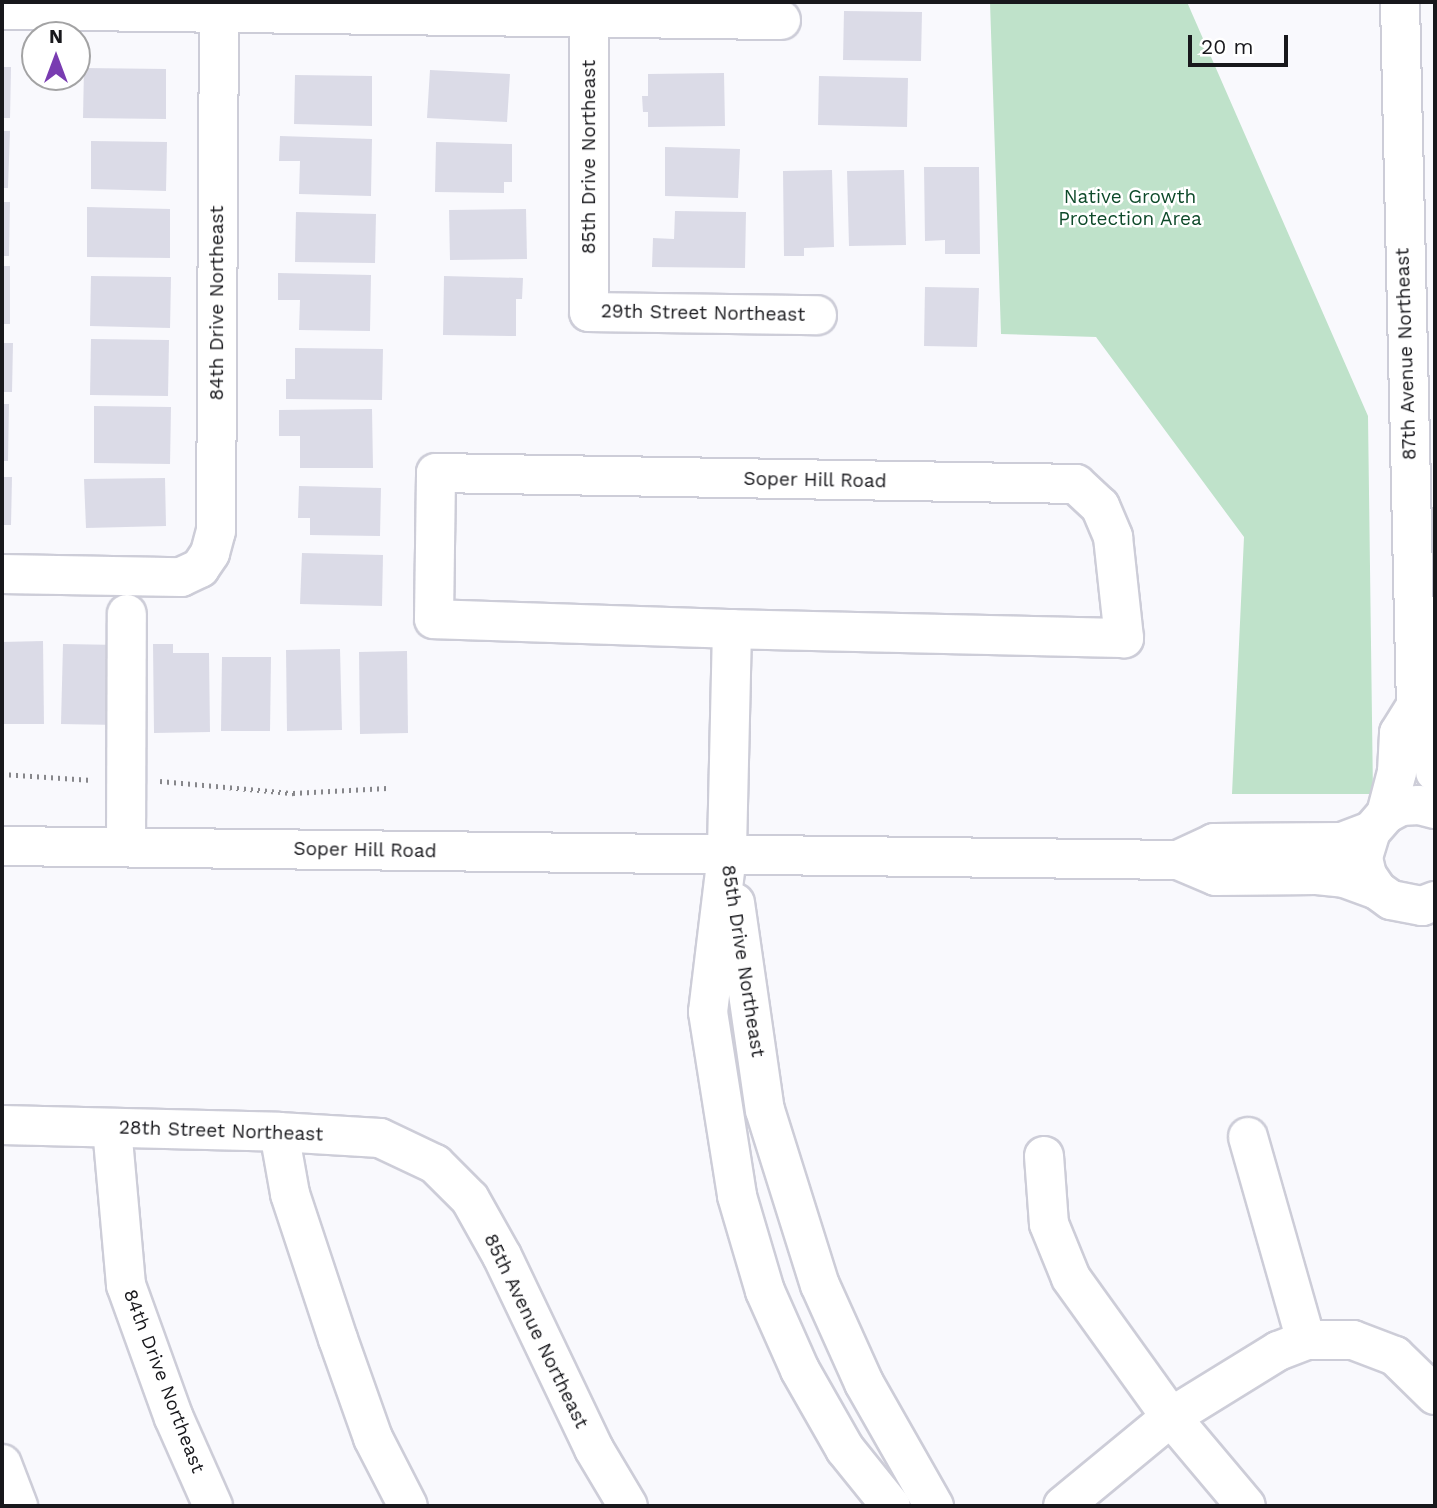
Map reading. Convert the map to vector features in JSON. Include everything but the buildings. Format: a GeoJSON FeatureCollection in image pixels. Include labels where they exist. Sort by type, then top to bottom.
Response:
{"type":"FeatureCollection","features":[{"type":"Feature","properties":{"kind":"street","name":"87th Avenue Northeast"},"geometry":{"type":"LineString","coordinates":[[1400,2],[1416,706]]}},
{"type":"Feature","properties":{"kind":"street"},"geometry":{"type":"LineString","coordinates":[[2,10],[219,13],[589,10],[781,20]]}},
{"type":"Feature","properties":{"kind":"street","name":"85th Drive Northeast"},"geometry":{"type":"LineString","coordinates":[[589,10],[589,312]]}},
{"type":"Feature","properties":{"kind":"street","name":"84th Drive Northeast"},"geometry":{"type":"LineString","coordinates":[[2,574],[181,577],[200,568],[210,553],[216,531],[219,13]]}},
{"type":"Feature","properties":{"kind":"street","name":"29th Street Northeast"},"geometry":{"type":"LineString","coordinates":[[589,312],[817,315]]}},
{"type":"Feature","properties":{"kind":"street","name":"Soper Hill Road"},"geometry":{"type":"LineString","coordinates":[[436,473],[1076,484],[1100,506],[1113,537],[1124,639],[799,630],[732,629],[434,619],[436,473]]}},
{"type":"Feature","properties":{"kind":"street"},"geometry":{"type":"LineString","coordinates":[[126,847],[127,614]]}},
{"type":"Feature","properties":{"kind":"street"},"geometry":{"type":"LineString","coordinates":[[727,855],[732,629]]}},
{"type":"Feature","properties":{"kind":"street"},"geometry":{"type":"LineString","coordinates":[[1377,890],[1367,875],[1363,858],[1397,772],[1399,733],[1416,706],[1433,733],[1435,772]]}},
{"type":"Feature","properties":{"kind":"street"},"geometry":{"type":"LineString","coordinates":[[1178,860],[1214,843],[1342,842],[1401,806],[1419,805],[1435,809]]}},
{"type":"Feature","properties":{"kind":"street","name":"Soper Hill Road"},"geometry":{"type":"LineString","coordinates":[[2,846],[1178,860]]}},
{"type":"Feature","properties":{"kind":"street","name":"85th Drive Northeast"},"geometry":{"type":"LineString","coordinates":[[727,855],[765,1110],[805,1238],[820,1285],[864,1383],[934,1506]]}},
{"type":"Feature","properties":{"kind":"street","name":"85th Drive Northeast"},"geometry":{"type":"LineString","coordinates":[[727,855],[708,1012],[737,1196],[765,1291],[800,1370],[845,1449],[891,1506]]}},
{"type":"Feature","properties":{"kind":"street"},"geometry":{"type":"LineString","coordinates":[[1178,860],[1216,876],[1317,875],[1344,878],[1377,890],[1391,900],[1406,905],[1422,906],[1435,901]]}},
{"type":"Feature","properties":{"kind":"street","name":"28th Street Northeast"},"geometry":{"type":"LineString","coordinates":[[2,1125],[279,1132],[380,1138],[435,1164]]}},
{"type":"Feature","properties":{"kind":"street","name":"84th Drive Northeast"},"geometry":{"type":"LineString","coordinates":[[112,1128],[126,1285],[174,1418],[213,1506]]}},
{"type":"Feature","properties":{"kind":"street"},"geometry":{"type":"LineString","coordinates":[[279,1132],[290,1194],[338,1339],[373,1438],[408,1506]]}},
{"type":"Feature","properties":{"kind":"street"},"geometry":{"type":"LineString","coordinates":[[1248,1137],[1306,1340]]}},
{"type":"Feature","properties":{"kind":"street"},"geometry":{"type":"LineString","coordinates":[[1044,1156],[1049,1224],[1071,1278],[1171,1417],[1246,1506]]}},
{"type":"Feature","properties":{"kind":"street","name":"85th Avenue Northeast"},"geometry":{"type":"LineString","coordinates":[[435,1164],[470,1199],[502,1256],[594,1449],[628,1506]]}},
{"type":"Feature","properties":{"kind":"street"},"geometry":{"type":"LineString","coordinates":[[757,1261],[777,1248],[805,1238]]}},
{"type":"Feature","properties":{"kind":"street"},"geometry":{"type":"LineString","coordinates":[[1062,1506],[1171,1417],[1278,1351],[1306,1340],[1353,1340],[1395,1356],[1435,1395]]}},
{"type":"Feature","properties":{"kind":"street"},"geometry":{"type":"LineString","coordinates":[[2,1464],[18,1506]]}},
{"type":"Feature","properties":{"kind":"path"},"geometry":{"type":"LineString","coordinates":[[2,774],[293,793],[387,788]]}},
{"type":"Feature","properties":{"kind":"green space","name":"Native Growth Protection Area"},"geometry":{"type":"Polygon","coordinates":[[[990,2],[1187,2],[1368,416],[1373,794],[1232,794],[1244,537],[1096,337],[1001,334],[990,2]]]}}]}
